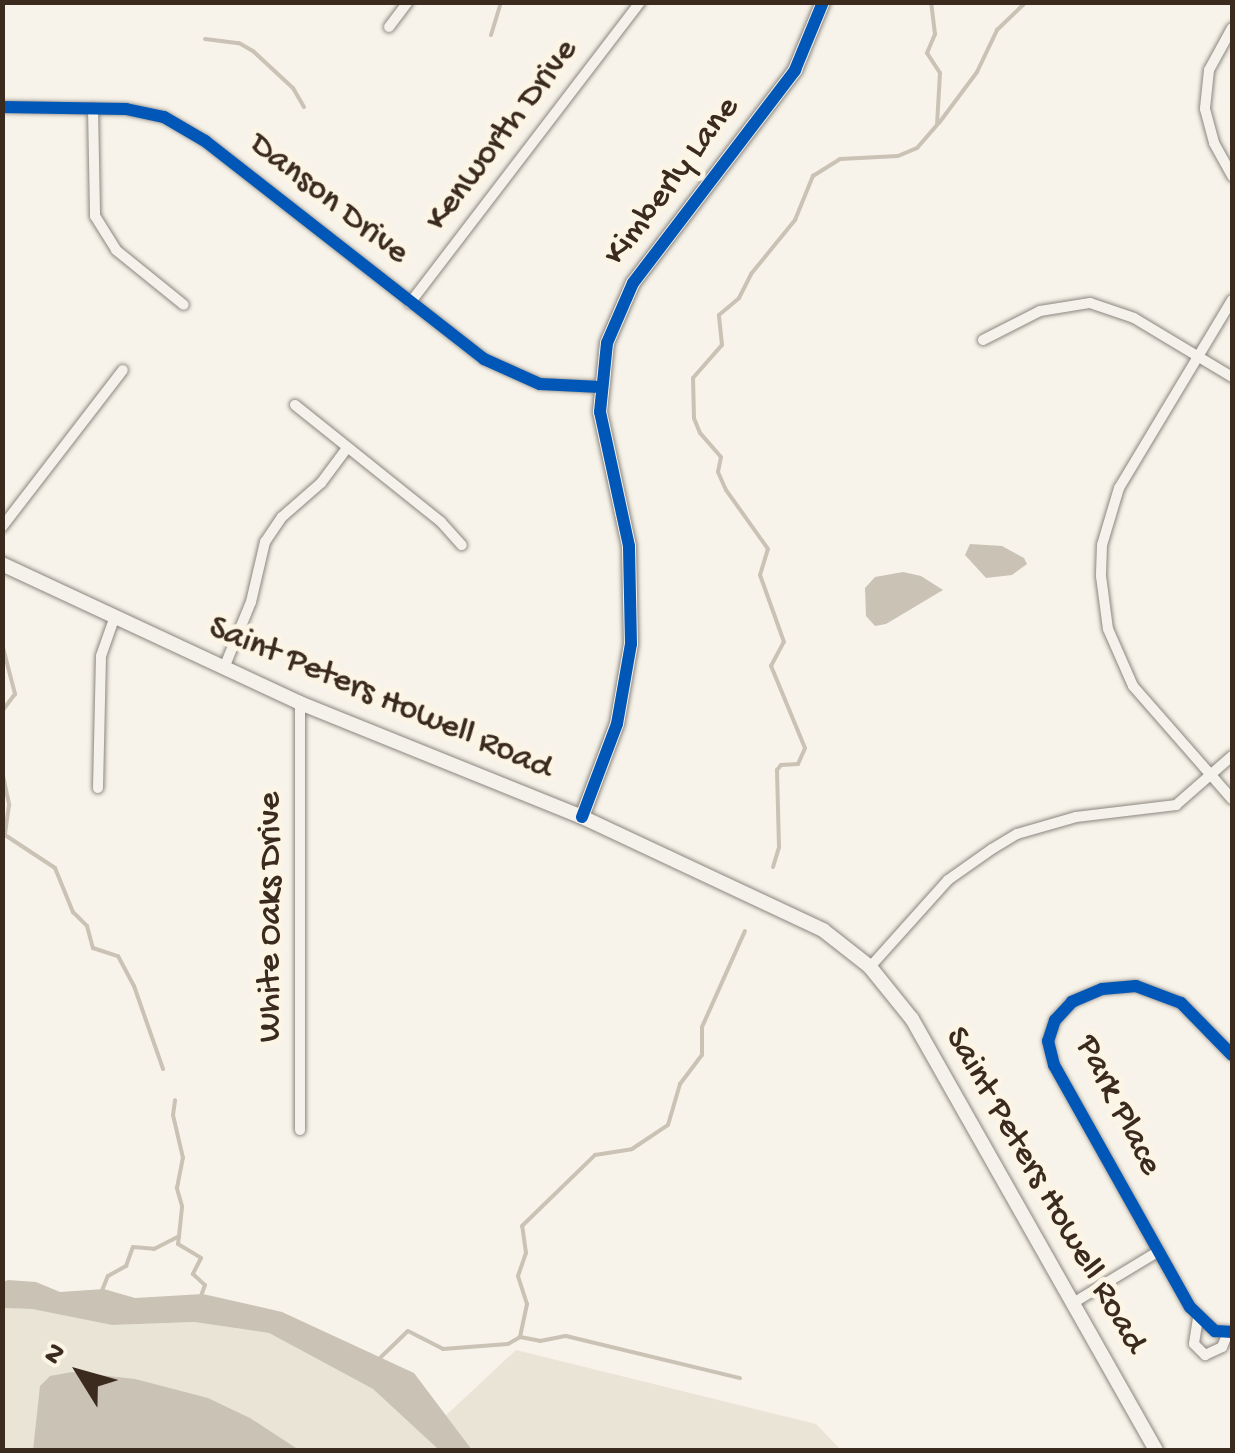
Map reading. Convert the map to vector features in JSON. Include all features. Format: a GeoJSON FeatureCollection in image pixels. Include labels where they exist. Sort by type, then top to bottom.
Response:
{"type":"FeatureCollection","features":[{"type":"Feature","properties":{"kind":"main road","name":"Kimberly Lane"},"geometry":{"type":"LineString","coordinates":[[582,817],[617,724],[631,644],[630,546],[604,435],[600,388],[607,342],[622,302],[795,70],[823,2]]}},
{"type":"Feature","properties":{"kind":"main road","name":"Saint Peters Howell Road"},"geometry":{"type":"LineString","coordinates":[[2,564],[300,704],[582,817],[824,930],[870,967],[912,1018],[1156,1450]]}},
{"type":"Feature","properties":{"kind":"street"},"geometry":{"type":"LineString","coordinates":[[390,27],[408,2]]}},
{"type":"Feature","properties":{"kind":"street","name":"Kenworth Drive"},"geometry":{"type":"LineString","coordinates":[[410,303],[640,2]]}},
{"type":"Feature","properties":{"kind":"street"},"geometry":{"type":"LineString","coordinates":[[1232,28],[1209,70],[1205,109],[1214,143],[1232,176]]}},
{"type":"Feature","properties":{"kind":"street","name":"Danson Drive"},"geometry":{"type":"LineString","coordinates":[[2,107],[146,111],[183,126],[501,370],[540,384],[600,388]]}},
{"type":"Feature","properties":{"kind":"street"},"geometry":{"type":"LineString","coordinates":[[94,108],[95,216],[116,250],[184,305]]}},
{"type":"Feature","properties":{"kind":"street"},"geometry":{"type":"LineString","coordinates":[[1232,300],[1119,488],[1108,516],[1101,576],[1108,629],[1125,671],[1232,799]]}},
{"type":"Feature","properties":{"kind":"street"},"geometry":{"type":"LineString","coordinates":[[983,340],[1040,311],[1090,303],[1134,318],[1232,377]]}},
{"type":"Feature","properties":{"kind":"street"},"geometry":{"type":"LineString","coordinates":[[2,527],[123,370]]}},
{"type":"Feature","properties":{"kind":"street"},"geometry":{"type":"LineString","coordinates":[[295,405],[441,522],[462,544]]}},
{"type":"Feature","properties":{"kind":"street"},"geometry":{"type":"LineString","coordinates":[[224,668],[251,602],[265,542],[282,517],[321,482],[347,448]]}},
{"type":"Feature","properties":{"kind":"street"},"geometry":{"type":"LineString","coordinates":[[98,788],[101,656],[115,616]]}},
{"type":"Feature","properties":{"kind":"street","name":"White Oaks Drive"},"geometry":{"type":"LineString","coordinates":[[300,704],[300,1130]]}},
{"type":"Feature","properties":{"kind":"street"},"geometry":{"type":"LineString","coordinates":[[870,967],[948,880],[992,848],[1017,834],[1076,817],[1176,804],[1232,756]]}},
{"type":"Feature","properties":{"kind":"street","name":"Park Place"},"geometry":{"type":"LineString","coordinates":[[1198,1318],[1194,1344],[1205,1355],[1222,1347],[1230,1333],[1215,1331],[1198,1318],[1054,1065],[1048,1052],[1050,1030],[1063,1010],[1086,994],[1136,986],[1181,1003],[1232,1054]]}},
{"type":"Feature","properties":{"kind":"street"},"geometry":{"type":"LineString","coordinates":[[1073,1302],[1159,1251]]}},
{"type":"Feature","properties":{"kind":"shaded area"},"geometry":{"type":"Polygon","coordinates":[[[970,544],[1002,546],[1024,558],[1027,564],[1012,575],[986,578],[965,555],[970,544]]]}},
{"type":"Feature","properties":{"kind":"shaded area"},"geometry":{"type":"Polygon","coordinates":[[[903,572],[921,576],[943,590],[886,624],[875,626],[866,616],[865,588],[875,577],[903,572]]]}},
{"type":"Feature","properties":{"kind":"shaded area"},"geometry":{"type":"Polygon","coordinates":[[[3,1282],[36,1282],[60,1292],[104,1289],[135,1298],[203,1294],[282,1312],[414,1373],[472,1450],[439,1450],[373,1389],[269,1333],[194,1322],[112,1325],[32,1309],[3,1308],[3,1282]]]}},
{"type":"Feature","properties":{"kind":"shaded area"},"geometry":{"type":"Polygon","coordinates":[[[2,1308],[32,1309],[112,1325],[194,1322],[269,1333],[373,1389],[439,1450],[3,1450],[2,1308]]]}},
{"type":"Feature","properties":{"kind":"shaded area"},"geometry":{"type":"Polygon","coordinates":[[[516,1350],[816,1424],[841,1450],[459,1450],[441,1420],[516,1350]]]}},
{"type":"Feature","properties":{"kind":"shaded area"},"geometry":{"type":"Polygon","coordinates":[[[72,1372],[135,1379],[208,1398],[250,1418],[299,1450],[33,1450],[40,1386],[50,1376],[72,1372]]]}},
{"type":"Feature","properties":{"kind":"waterway"},"geometry":{"type":"LineString","coordinates":[[491,35],[501,2]]}},
{"type":"Feature","properties":{"kind":"waterway"},"geometry":{"type":"LineString","coordinates":[[773,867],[779,847],[777,770],[781,765],[798,764],[805,748],[771,666],[784,642],[760,575],[768,549],[726,490],[718,472],[721,457],[700,433],[694,418],[693,378],[722,345],[719,315],[739,298],[751,274],[795,220],[813,176],[840,159],[898,156],[917,148],[937,125],[940,73],[927,53],[935,34],[931,2]]}},
{"type":"Feature","properties":{"kind":"waterway"},"geometry":{"type":"LineString","coordinates":[[939,123],[977,72],[997,30],[1026,2]]}},
{"type":"Feature","properties":{"kind":"waterway"},"geometry":{"type":"LineString","coordinates":[[205,39],[239,43],[253,51],[293,88],[304,107]]}},
{"type":"Feature","properties":{"kind":"waterway"},"geometry":{"type":"LineString","coordinates":[[2,644],[15,694],[2,711]]}},
{"type":"Feature","properties":{"kind":"waterway"},"geometry":{"type":"LineString","coordinates":[[2,771],[9,805],[5,835],[55,868],[73,912],[87,926],[93,948],[118,956],[134,986],[163,1069]]}},
{"type":"Feature","properties":{"kind":"waterway"},"geometry":{"type":"LineString","coordinates":[[381,1357],[408,1331],[443,1349],[508,1344],[520,1337],[527,1304],[518,1276],[526,1253],[522,1226],[595,1155],[632,1149],[668,1125],[680,1084],[702,1055],[702,1027],[745,931]]}},
{"type":"Feature","properties":{"kind":"waterway"},"geometry":{"type":"LineString","coordinates":[[101,1293],[108,1276],[126,1266],[133,1247],[154,1249],[179,1236],[182,1206],[177,1188],[183,1158],[173,1115],[175,1100]]}},
{"type":"Feature","properties":{"kind":"waterway"},"geometry":{"type":"LineString","coordinates":[[179,1236],[178,1244],[201,1258],[193,1274],[205,1285],[201,1296]]}},
{"type":"Feature","properties":{"kind":"waterway"},"geometry":{"type":"LineString","coordinates":[[520,1337],[540,1341],[566,1336],[740,1378]]}},
{"type":"Feature","properties":{"kind":"cycle path"},"geometry":{"type":"LineString","coordinates":[[582,817],[617,724],[631,644],[629,546],[600,412],[607,343],[633,283],[795,70],[823,2]]}},
{"type":"Feature","properties":{"kind":"cycle path"},"geometry":{"type":"LineString","coordinates":[[2,107],[126,109],[164,117],[205,141],[484,359],[540,384],[600,387]]}},
{"type":"Feature","properties":{"kind":"cycle path"},"geometry":{"type":"LineString","coordinates":[[1232,1055],[1181,1003],[1136,986],[1102,989],[1072,1002],[1055,1020],[1048,1041],[1054,1065],[1190,1307],[1215,1331],[1232,1332]]}}]}
